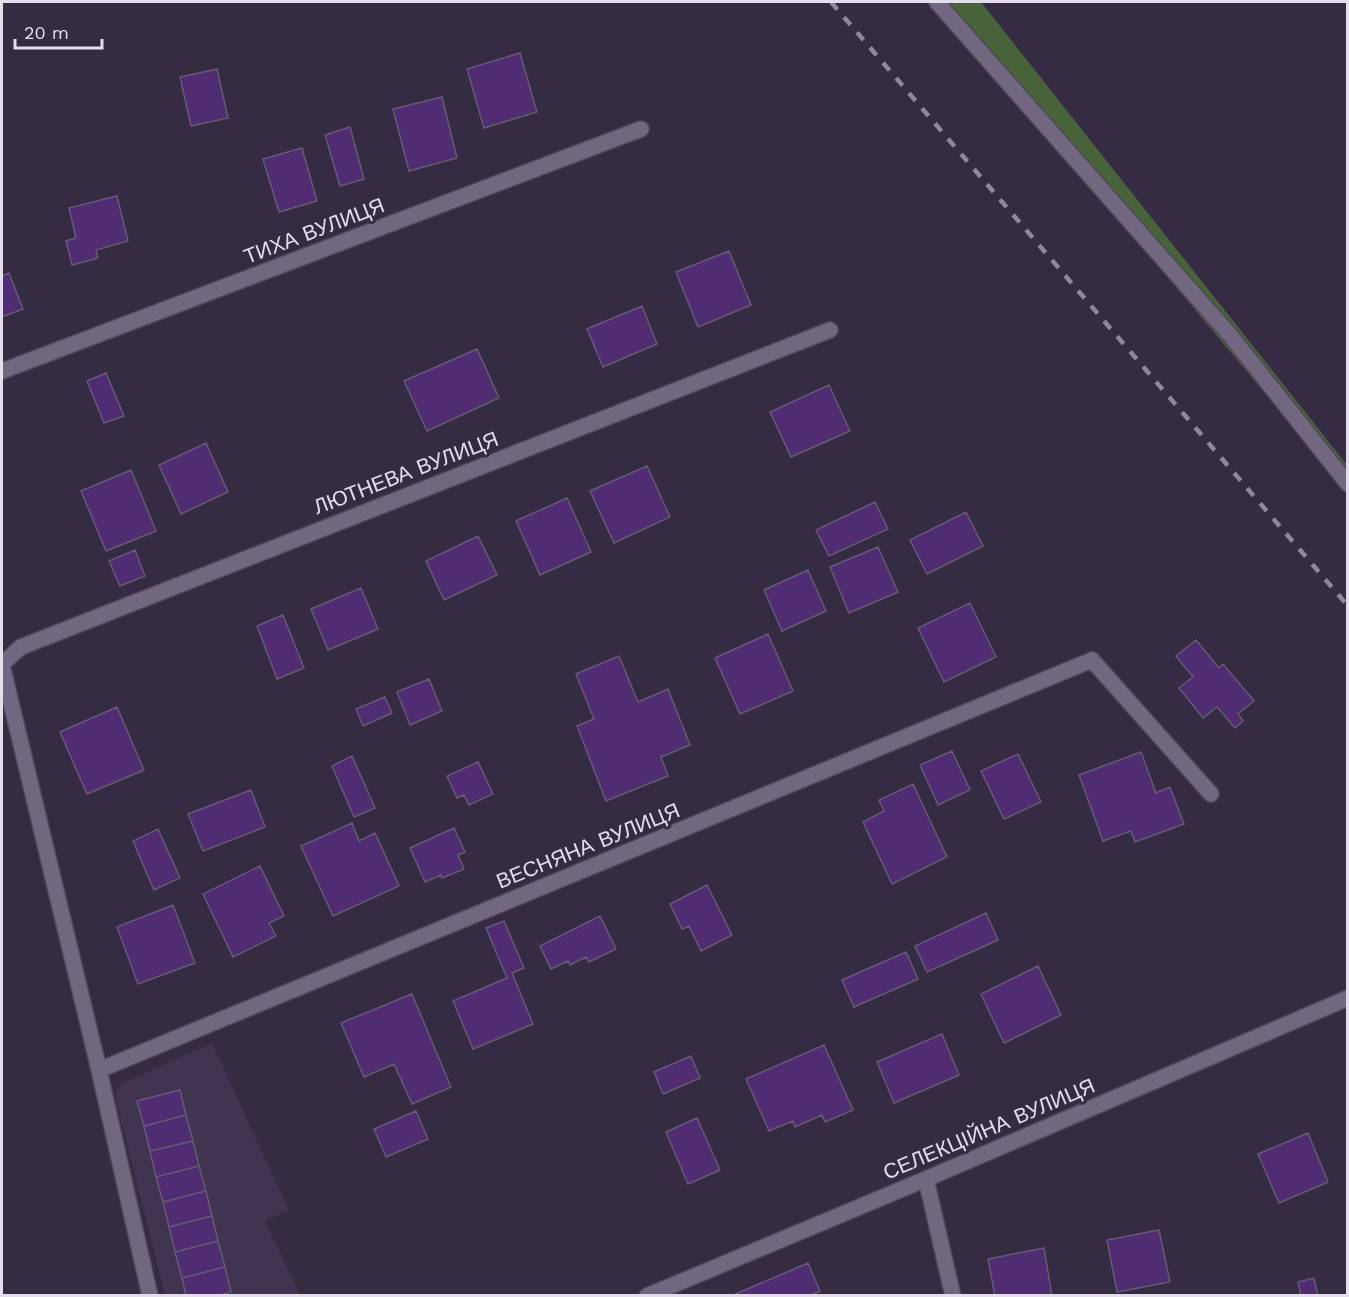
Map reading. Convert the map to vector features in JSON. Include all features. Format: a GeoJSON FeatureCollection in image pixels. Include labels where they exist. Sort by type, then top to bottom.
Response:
{"type":"FeatureCollection","features":[{"type":"Feature","properties":{"kind":"street"},"geometry":{"type":"LineString","coordinates":[[937,2],[1230,335],[1347,484]]}},
{"type":"Feature","properties":{"kind":"street","name":"ТИХА ВУЛИЦЯ"},"geometry":{"type":"LineString","coordinates":[[2,371],[641,129]]}},
{"type":"Feature","properties":{"kind":"street","name":"ЛЮТНЕВА ВУЛИЦЯ"},"geometry":{"type":"LineString","coordinates":[[2,664],[21,647],[830,330]]}},
{"type":"Feature","properties":{"kind":"street","name":"ВЕСНЯНА ВУЛИЦЯ"},"geometry":{"type":"LineString","coordinates":[[99,1070],[1092,660],[1211,794]]}},
{"type":"Feature","properties":{"kind":"street"},"geometry":{"type":"LineString","coordinates":[[2,664],[99,1070],[150,1296]]}},
{"type":"Feature","properties":{"kind":"street","name":"СЕЛЕКЦІЙНА ВУЛИЦЯ"},"geometry":{"type":"LineString","coordinates":[[646,1296],[926,1179],[1347,998]]}},
{"type":"Feature","properties":{"kind":"street"},"geometry":{"type":"LineString","coordinates":[[926,1179],[953,1296]]}},
{"type":"Feature","properties":{"kind":"shaded area"},"geometry":{"type":"Polygon","coordinates":[[[212,1043],[289,1210],[265,1221],[300,1295],[165,1295],[116,1100],[117,1091],[123,1083],[212,1043]]]}},
{"type":"Feature","properties":{"kind":"green space"},"geometry":{"type":"Polygon","coordinates":[[[937,2],[981,2],[1347,465],[1347,491],[937,2]]]}},
{"type":"Feature","properties":{"kind":"building"},"geometry":{"type":"Polygon","coordinates":[[[520,53],[537,112],[484,128],[467,69],[520,53]]]}},
{"type":"Feature","properties":{"kind":"building"},"geometry":{"type":"Polygon","coordinates":[[[217,69],[228,118],[191,126],[180,77],[217,69]]]}},
{"type":"Feature","properties":{"kind":"building"},"geometry":{"type":"Polygon","coordinates":[[[442,97],[457,158],[409,171],[393,109],[442,97]]]}},
{"type":"Feature","properties":{"kind":"building"},"geometry":{"type":"Polygon","coordinates":[[[350,127],[364,179],[340,186],[325,135],[350,127]]]}},
{"type":"Feature","properties":{"kind":"building"},"geometry":{"type":"Polygon","coordinates":[[[302,148],[317,201],[279,212],[263,159],[302,148]]]}},
{"type":"Feature","properties":{"kind":"building"},"geometry":{"type":"Polygon","coordinates":[[[117,196],[128,241],[96,250],[98,258],[72,265],[66,241],[76,238],[69,208],[117,196]]]}},
{"type":"Feature","properties":{"kind":"building"},"geometry":{"type":"Polygon","coordinates":[[[729,251],[751,305],[698,327],[676,272],[729,251]]]}},
{"type":"Feature","properties":{"kind":"building"},"geometry":{"type":"Polygon","coordinates":[[[9,273],[23,309],[2,317],[2,276],[9,273]]]}},
{"type":"Feature","properties":{"kind":"building"},"geometry":{"type":"Polygon","coordinates":[[[642,306],[657,344],[603,367],[587,329],[642,306]]]}},
{"type":"Feature","properties":{"kind":"building"},"geometry":{"type":"Polygon","coordinates":[[[477,349],[499,398],[427,431],[404,381],[477,349]]]}},
{"type":"Feature","properties":{"kind":"building"},"geometry":{"type":"Polygon","coordinates":[[[106,373],[124,416],[104,423],[87,381],[106,373]]]}},
{"type":"Feature","properties":{"kind":"building"},"geometry":{"type":"Polygon","coordinates":[[[829,385],[850,431],[791,457],[770,412],[829,385]]]}},
{"type":"Feature","properties":{"kind":"building"},"geometry":{"type":"Polygon","coordinates":[[[206,443],[228,492],[181,514],[159,465],[206,443]]]}},
{"type":"Feature","properties":{"kind":"building"},"geometry":{"type":"Polygon","coordinates":[[[647,466],[670,517],[614,543],[590,491],[647,466]]]}},
{"type":"Feature","properties":{"kind":"building"},"geometry":{"type":"Polygon","coordinates":[[[131,470],[156,531],[106,551],[81,491],[131,470]]]}},
{"type":"Feature","properties":{"kind":"building"},"geometry":{"type":"Polygon","coordinates":[[[567,498],[591,552],[540,575],[516,521],[567,498]]]}},
{"type":"Feature","properties":{"kind":"building"},"geometry":{"type":"Polygon","coordinates":[[[875,502],[888,529],[829,556],[816,530],[875,502]]]}},
{"type":"Feature","properties":{"kind":"building"},"geometry":{"type":"Polygon","coordinates":[[[966,512],[983,546],[927,574],[910,540],[966,512]]]}},
{"type":"Feature","properties":{"kind":"building"},"geometry":{"type":"Polygon","coordinates":[[[478,536],[497,575],[444,600],[426,561],[478,536]]]}},
{"type":"Feature","properties":{"kind":"building"},"geometry":{"type":"Polygon","coordinates":[[[878,547],[898,592],[849,613],[830,567],[878,547]]]}},
{"type":"Feature","properties":{"kind":"building"},"geometry":{"type":"Polygon","coordinates":[[[135,550],[145,576],[120,586],[109,561],[135,550]]]}},
{"type":"Feature","properties":{"kind":"building"},"geometry":{"type":"Polygon","coordinates":[[[808,570],[826,611],[782,631],[764,590],[808,570]]]}},
{"type":"Feature","properties":{"kind":"building"},"geometry":{"type":"Polygon","coordinates":[[[361,588],[378,629],[328,650],[311,609],[361,588]]]}},
{"type":"Feature","properties":{"kind":"building"},"geometry":{"type":"Polygon","coordinates":[[[970,603],[996,657],[944,682],[918,628],[970,603]]]}},
{"type":"Feature","properties":{"kind":"building"},"geometry":{"type":"Polygon","coordinates":[[[283,615],[304,668],[277,679],[257,626],[283,615]]]}},
{"type":"Feature","properties":{"kind":"building"},"geometry":{"type":"Polygon","coordinates":[[[768,634],[793,691],[740,714],[715,658],[768,634]]]}},
{"type":"Feature","properties":{"kind":"building"},"geometry":{"type":"Polygon","coordinates":[[[1196,640],[1219,668],[1223,664],[1254,701],[1238,714],[1243,721],[1235,728],[1217,707],[1203,718],[1179,688],[1193,677],[1176,656],[1196,640]]]}},
{"type":"Feature","properties":{"kind":"building"},"geometry":{"type":"Polygon","coordinates":[[[619,656],[638,702],[668,689],[690,745],[661,757],[668,776],[606,801],[577,726],[594,719],[576,674],[619,656]]]}},
{"type":"Feature","properties":{"kind":"building"},"geometry":{"type":"Polygon","coordinates":[[[429,679],[442,711],[410,725],[397,692],[429,679]]]}},
{"type":"Feature","properties":{"kind":"building"},"geometry":{"type":"Polygon","coordinates":[[[385,697],[392,713],[363,726],[356,709],[385,697]]]}},
{"type":"Feature","properties":{"kind":"building"},"geometry":{"type":"Polygon","coordinates":[[[117,707],[144,770],[87,794],[60,732],[117,707]]]}},
{"type":"Feature","properties":{"kind":"building"},"geometry":{"type":"Polygon","coordinates":[[[952,751],[970,790],[938,805],[920,765],[952,751]]]}},
{"type":"Feature","properties":{"kind":"building"},"geometry":{"type":"Polygon","coordinates":[[[1141,752],[1156,793],[1170,787],[1184,824],[1135,842],[1131,831],[1103,841],[1079,775],[1141,752]]]}},
{"type":"Feature","properties":{"kind":"building"},"geometry":{"type":"Polygon","coordinates":[[[1018,754],[1041,802],[1004,819],[981,771],[1018,754]]]}},
{"type":"Feature","properties":{"kind":"building"},"geometry":{"type":"Polygon","coordinates":[[[352,756],[375,808],[354,817],[332,766],[352,756]]]}},
{"type":"Feature","properties":{"kind":"building"},"geometry":{"type":"Polygon","coordinates":[[[478,762],[493,794],[469,805],[464,795],[457,798],[447,776],[478,762]]]}},
{"type":"Feature","properties":{"kind":"building"},"geometry":{"type":"Polygon","coordinates":[[[913,784],[947,857],[892,884],[863,822],[884,811],[879,800],[913,784]]]}},
{"type":"Feature","properties":{"kind":"building"},"geometry":{"type":"Polygon","coordinates":[[[251,790],[265,827],[203,851],[188,814],[251,790]]]}},
{"type":"Feature","properties":{"kind":"building"},"geometry":{"type":"Polygon","coordinates":[[[352,823],[359,841],[375,833],[399,886],[333,916],[301,846],[352,823]]]}},
{"type":"Feature","properties":{"kind":"building"},"geometry":{"type":"Polygon","coordinates":[[[454,828],[465,852],[458,855],[464,869],[425,882],[410,848],[454,828]]]}},
{"type":"Feature","properties":{"kind":"building"},"geometry":{"type":"Polygon","coordinates":[[[158,829],[180,878],[154,890],[133,841],[158,829]]]}},
{"type":"Feature","properties":{"kind":"building"},"geometry":{"type":"Polygon","coordinates":[[[260,866],[284,916],[269,923],[276,936],[233,957],[203,894],[260,866]]]}},
{"type":"Feature","properties":{"kind":"building"},"geometry":{"type":"Polygon","coordinates":[[[707,885],[732,935],[701,951],[689,926],[682,929],[670,904],[707,885]]]}},
{"type":"Feature","properties":{"kind":"building"},"geometry":{"type":"Polygon","coordinates":[[[173,905],[195,963],[138,984],[117,927],[173,905]]]}},
{"type":"Feature","properties":{"kind":"building"},"geometry":{"type":"Polygon","coordinates":[[[986,913],[998,940],[927,972],[915,946],[986,913]]]}},
{"type":"Feature","properties":{"kind":"building"},"geometry":{"type":"Polygon","coordinates":[[[600,916],[616,949],[589,962],[586,957],[570,965],[568,961],[551,969],[540,946],[600,916]]]}},
{"type":"Feature","properties":{"kind":"building"},"geometry":{"type":"Polygon","coordinates":[[[504,921],[524,968],[512,973],[533,1024],[473,1049],[453,1001],[507,978],[486,928],[504,921]]]}},
{"type":"Feature","properties":{"kind":"building"},"geometry":{"type":"Polygon","coordinates":[[[906,952],[918,979],[854,1007],[842,980],[906,952]]]}},
{"type":"Feature","properties":{"kind":"building"},"geometry":{"type":"Polygon","coordinates":[[[1038,966],[1061,1015],[1004,1043],[981,994],[1038,966]]]}},
{"type":"Feature","properties":{"kind":"building"},"geometry":{"type":"Polygon","coordinates":[[[412,994],[451,1087],[412,1104],[394,1064],[364,1077],[341,1023],[412,994]]]}},
{"type":"Feature","properties":{"kind":"building"},"geometry":{"type":"Polygon","coordinates":[[[942,1034],[959,1075],[894,1103],[877,1062],[942,1034]]]}},
{"type":"Feature","properties":{"kind":"building"},"geometry":{"type":"Polygon","coordinates":[[[824,1045],[853,1110],[825,1122],[822,1115],[795,1127],[793,1121],[769,1131],[746,1079],[824,1045]]]}},
{"type":"Feature","properties":{"kind":"building"},"geometry":{"type":"Polygon","coordinates":[[[691,1056],[700,1078],[663,1094],[654,1072],[691,1056]]]}},
{"type":"Feature","properties":{"kind":"building"},"geometry":{"type":"Polygon","coordinates":[[[180,1090],[186,1115],[144,1126],[137,1101],[180,1090]]]}},
{"type":"Feature","properties":{"kind":"building"},"geometry":{"type":"Polygon","coordinates":[[[416,1111],[428,1139],[386,1157],[374,1129],[416,1111]]]}},
{"type":"Feature","properties":{"kind":"building"},"geometry":{"type":"Polygon","coordinates":[[[186,1115],[193,1141],[150,1151],[144,1126],[186,1115]]]}},
{"type":"Feature","properties":{"kind":"building"},"geometry":{"type":"Polygon","coordinates":[[[697,1118],[720,1170],[688,1184],[666,1132],[697,1118]]]}},
{"type":"Feature","properties":{"kind":"building"},"geometry":{"type":"Polygon","coordinates":[[[1308,1133],[1328,1182],[1279,1203],[1258,1154],[1308,1133]]]}},
{"type":"Feature","properties":{"kind":"building"},"geometry":{"type":"Polygon","coordinates":[[[193,1141],[199,1166],[156,1177],[150,1151],[193,1141]]]}},
{"type":"Feature","properties":{"kind":"building"},"geometry":{"type":"Polygon","coordinates":[[[199,1166],[206,1191],[163,1202],[156,1177],[199,1166]]]}},
{"type":"Feature","properties":{"kind":"building"},"geometry":{"type":"Polygon","coordinates":[[[206,1191],[212,1216],[169,1227],[163,1202],[206,1191]]]}},
{"type":"Feature","properties":{"kind":"building"},"geometry":{"type":"Polygon","coordinates":[[[212,1216],[218,1241],[175,1252],[169,1227],[212,1216]]]}},
{"type":"Feature","properties":{"kind":"building"},"geometry":{"type":"Polygon","coordinates":[[[1159,1230],[1170,1282],[1117,1292],[1107,1240],[1159,1230]]]}},
{"type":"Feature","properties":{"kind":"building"},"geometry":{"type":"Polygon","coordinates":[[[218,1241],[225,1267],[182,1278],[175,1252],[218,1241]]]}},
{"type":"Feature","properties":{"kind":"building"},"geometry":{"type":"Polygon","coordinates":[[[1044,1248],[1052,1296],[995,1296],[988,1259],[1044,1248]]]}},
{"type":"Feature","properties":{"kind":"building"},"geometry":{"type":"Polygon","coordinates":[[[808,1263],[820,1291],[809,1296],[731,1296],[808,1263]]]}},
{"type":"Feature","properties":{"kind":"building"},"geometry":{"type":"Polygon","coordinates":[[[225,1267],[231,1292],[217,1296],[186,1296],[182,1278],[225,1267]]]}},
{"type":"Feature","properties":{"kind":"building"},"geometry":{"type":"Polygon","coordinates":[[[1314,1278],[1318,1296],[1301,1296],[1298,1282],[1314,1278]]]}},
{"type":"Feature","properties":{"kind":"railway"},"geometry":{"type":"LineString","coordinates":[[831,2],[1348,606]]}}]}
